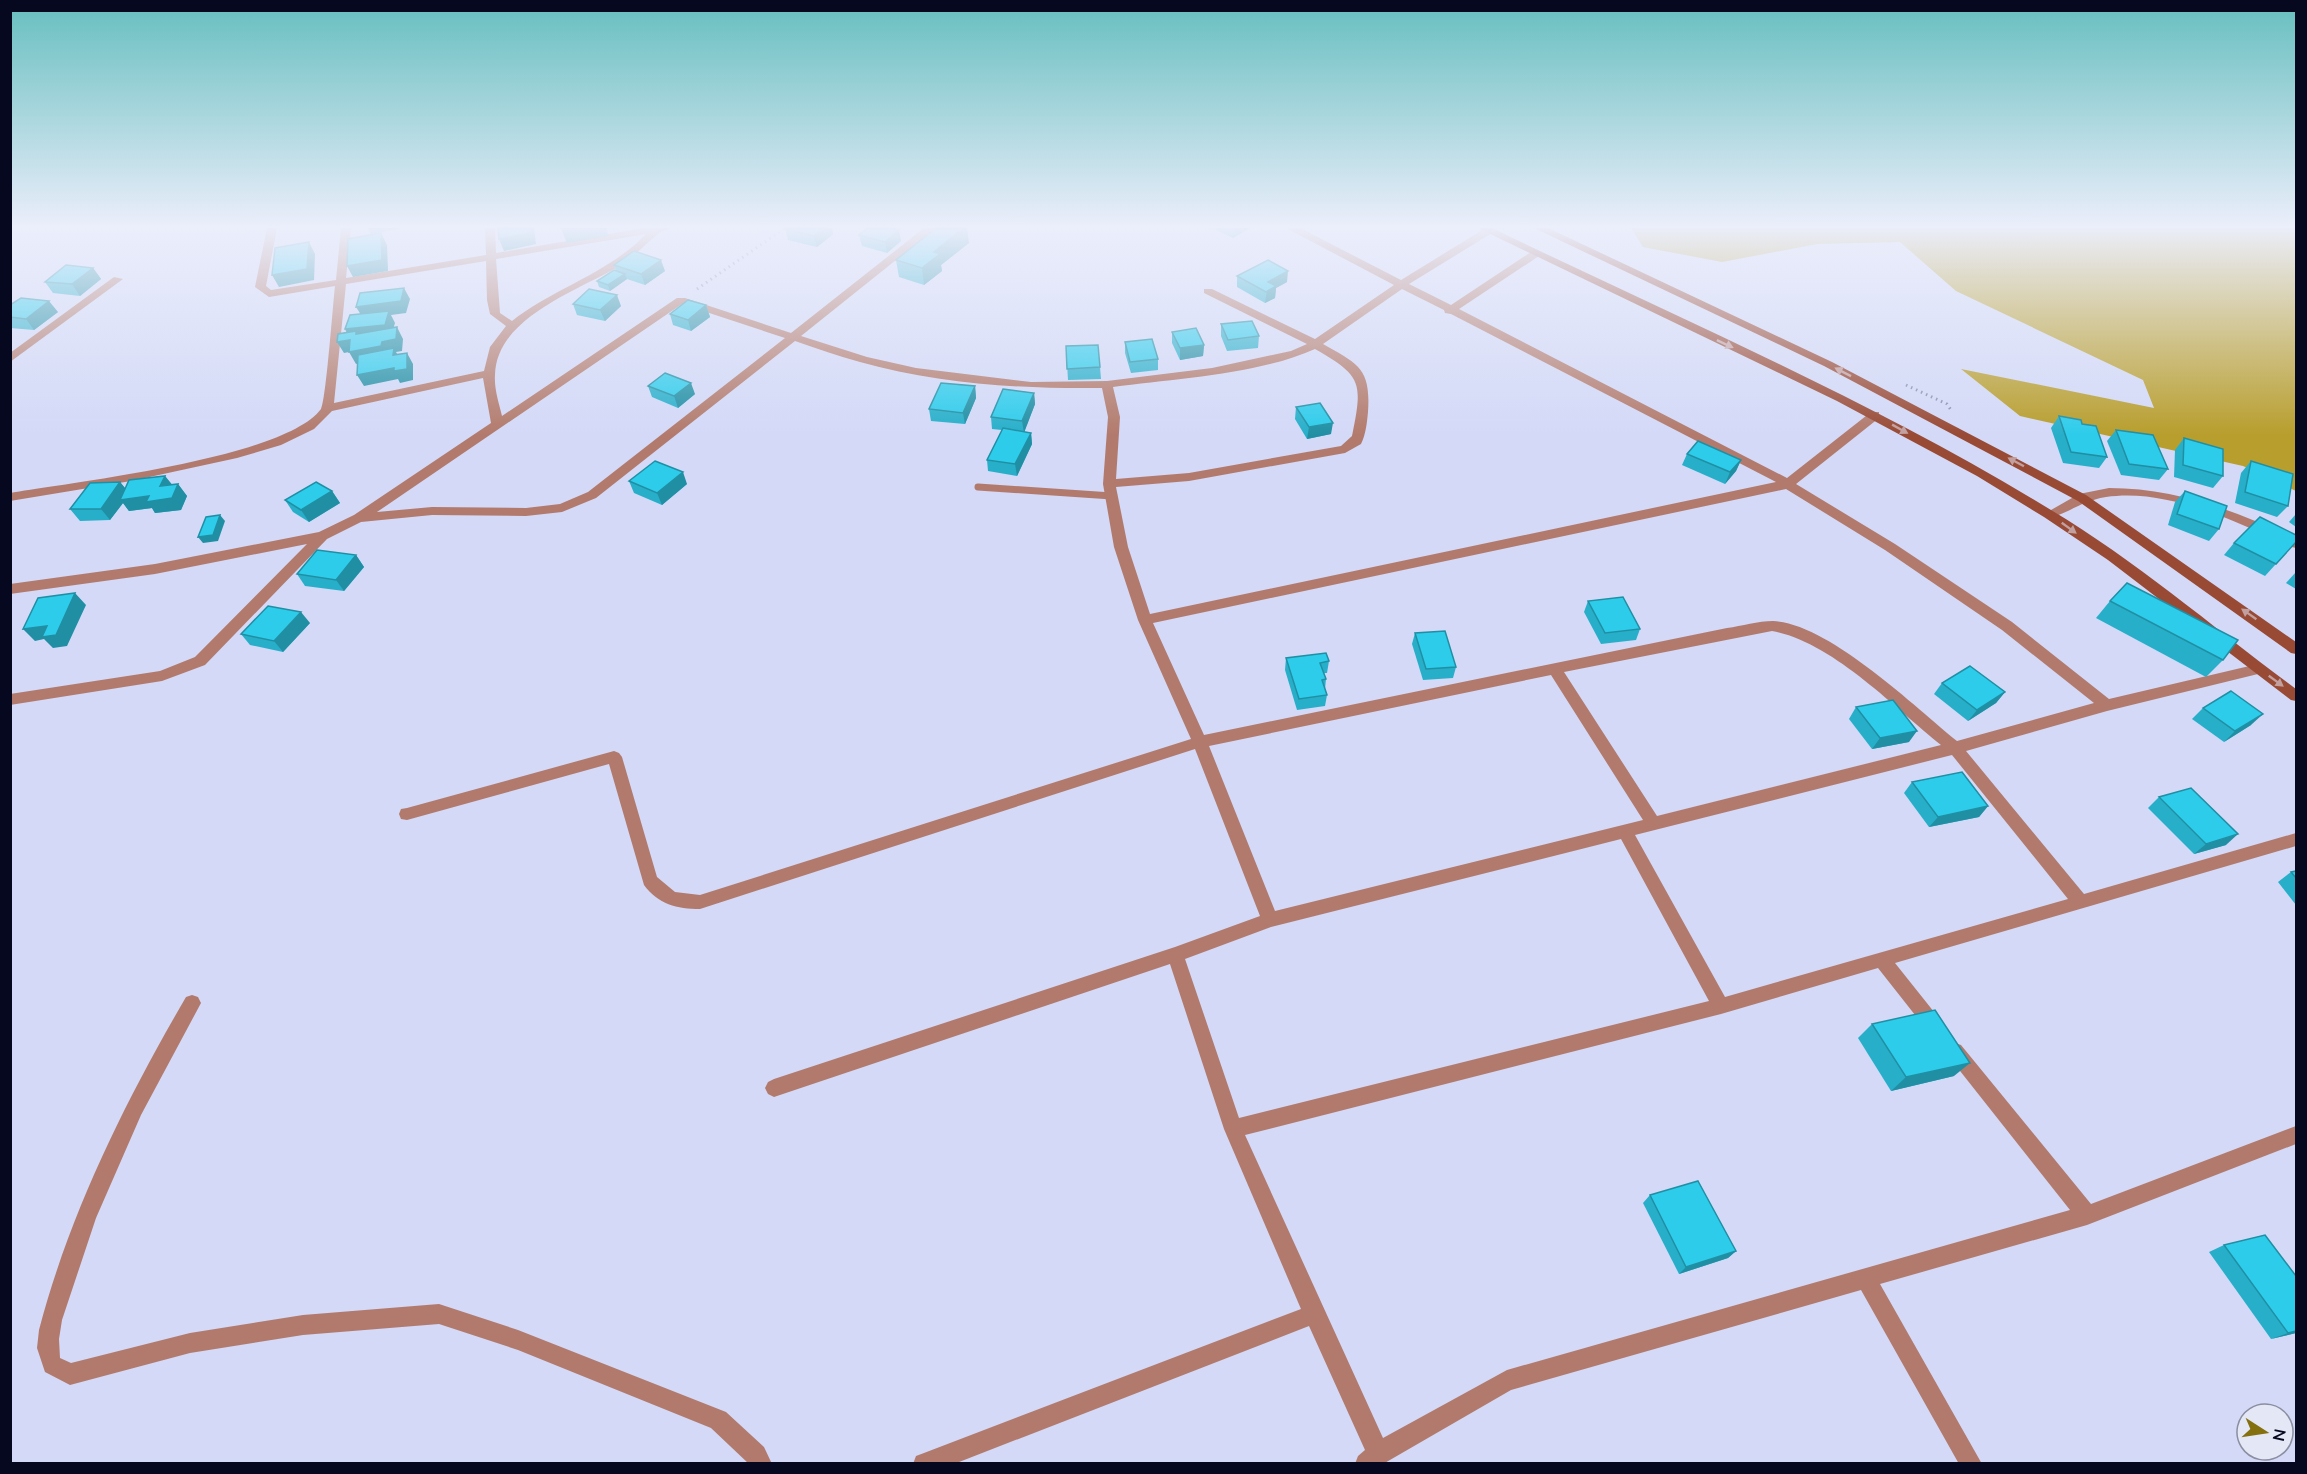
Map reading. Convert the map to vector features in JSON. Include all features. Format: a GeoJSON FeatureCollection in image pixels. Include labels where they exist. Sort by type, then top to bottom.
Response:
{"type":"FeatureCollection","features":[{"type":"Feature","properties":{"kind":"main road"},"geometry":{"type":"LineString","coordinates":[[1625,297],[1875,415],[2050,514],[2296,696]]}},
{"type":"Feature","properties":{"kind":"main road"},"geometry":{"type":"LineString","coordinates":[[1685,297],[1828,364],[2082,498],[2296,649]]}},
{"type":"Feature","properties":{"kind":"street"},"geometry":{"type":"LineString","coordinates":[[10,359],[94,297]]}},
{"type":"Feature","properties":{"kind":"street"},"geometry":{"type":"LineString","coordinates":[[10,497],[244,454],[293,436],[323,418],[328,408],[338,297]]}},
{"type":"Feature","properties":{"kind":"street"},"geometry":{"type":"LineString","coordinates":[[493,297],[495,314],[513,326]]}},
{"type":"Feature","properties":{"kind":"street"},"geometry":{"type":"LineString","coordinates":[[497,422],[489,373],[496,346],[513,326],[556,297]]}},
{"type":"Feature","properties":{"kind":"street"},"geometry":{"type":"LineString","coordinates":[[359,518],[432,512],[526,512],[562,508],[592,495],[846,297]]}},
{"type":"Feature","properties":{"kind":"street"},"geometry":{"type":"LineString","coordinates":[[1110,490],[1345,450],[1359,437],[1363,381],[1355,370],[1316,344],[1220,297]]}},
{"type":"Feature","properties":{"kind":"street"},"geometry":{"type":"LineString","coordinates":[[10,589],[155,569],[322,536],[359,518],[497,422],[681,300],[797,336],[864,360],[916,371],[1031,385],[1107,384],[1212,371],[1294,354],[1316,344],[1384,297]]}},
{"type":"Feature","properties":{"kind":"street"},"geometry":{"type":"LineString","coordinates":[[1421,297],[1763,469],[1890,547],[2007,627],[2106,705]]}},
{"type":"Feature","properties":{"kind":"street"},"geometry":{"type":"LineString","coordinates":[[1449,311],[1470,297]]}},
{"type":"Feature","properties":{"kind":"street"},"geometry":{"type":"LineString","coordinates":[[328,408],[489,373]]}},
{"type":"Feature","properties":{"kind":"street"},"geometry":{"type":"LineString","coordinates":[[1107,384],[1114,417],[1110,490],[1121,547],[1146,620],[1200,742],[1270,920]]}},
{"type":"Feature","properties":{"kind":"street"},"geometry":{"type":"LineString","coordinates":[[1146,620],[1788,484],[1875,415]]}},
{"type":"Feature","properties":{"kind":"street"},"geometry":{"type":"LineString","coordinates":[[2050,514],[2082,498],[2117,491],[2154,493],[2212,509],[2296,544]]}},
{"type":"Feature","properties":{"kind":"street"},"geometry":{"type":"LineString","coordinates":[[10,700],[162,676],[200,661],[322,536]]}},
{"type":"Feature","properties":{"kind":"street"},"geometry":{"type":"LineString","coordinates":[[407,814],[614,757],[650,880],[662,895],[672,899],[700,902],[1200,742],[1750,628],[1772,626],[1790,629],[1812,638],[1840,654],[1955,748],[2080,902]]}},
{"type":"Feature","properties":{"kind":"street"},"geometry":{"type":"LineString","coordinates":[[1555,669],[1653,823]]}},
{"type":"Feature","properties":{"kind":"street"},"geometry":{"type":"LineString","coordinates":[[774,1088],[1175,955],[1270,920],[1955,748],[2106,705],[2258,669]]}},
{"type":"Feature","properties":{"kind":"street"},"geometry":{"type":"LineString","coordinates":[[1624,830],[1721,1006]]}},
{"type":"Feature","properties":{"kind":"street"},"geometry":{"type":"LineString","coordinates":[[1233,1129],[1721,1006],[2296,840]]}},
{"type":"Feature","properties":{"kind":"street"},"geometry":{"type":"LineString","coordinates":[[1175,955],[1233,1129],[1314,1314],[1372,1458],[1507,1381],[2087,1215],[2296,1135]]}},
{"type":"Feature","properties":{"kind":"street"},"geometry":{"type":"LineString","coordinates":[[1881,959],[2087,1215]]}},
{"type":"Feature","properties":{"kind":"street"},"geometry":{"type":"LineString","coordinates":[[192,1004],[157,1064],[124,1128],[75,1244],[46,1346],[52,1365],[70,1374],[190,1343],[303,1325],[439,1314],[518,1340],[718,1420],[761,1464]]}},
{"type":"Feature","properties":{"kind":"street"},"geometry":{"type":"LineString","coordinates":[[1865,1278],[1971,1464]]}},
{"type":"Feature","properties":{"kind":"street"},"geometry":{"type":"LineString","coordinates":[[924,1464],[1314,1314]]}},
{"type":"Feature","properties":{"kind":"lane"},"geometry":{"type":"LineString","coordinates":[[978,487],[1110,490]]}},
{"type":"Feature","properties":{"kind":"path"},"geometry":{"type":"LineString","coordinates":[[681,300],[686,297]]}},
{"type":"Feature","properties":{"kind":"shaded area"},"geometry":{"type":"Polygon","coordinates":[[[1968,297],[2296,297],[2296,491],[2243,466],[2020,416],[1961,369],[2154,408],[2143,380],[1968,297]]]}},
{"type":"Feature","properties":{"kind":"building"},"geometry":{"type":"Polygon","coordinates":[[[359,297],[402,297],[401,301],[356,307],[359,297]]]}},
{"type":"Feature","properties":{"kind":"building"},"geometry":{"type":"Polygon","coordinates":[[[581,297],[615,297],[600,310],[573,304],[581,297]]]}},
{"type":"Feature","properties":{"kind":"building"},"geometry":{"type":"Polygon","coordinates":[[[21,298],[49,301],[26,319],[10,317],[10,305],[21,298]]]}},
{"type":"Feature","properties":{"kind":"building"},"geometry":{"type":"Polygon","coordinates":[[[688,300],[706,305],[688,320],[670,314],[688,300]]]}},
{"type":"Feature","properties":{"kind":"building"},"geometry":{"type":"Polygon","coordinates":[[[389,311],[385,325],[345,329],[350,315],[389,311]]]}},
{"type":"Feature","properties":{"kind":"building"},"geometry":{"type":"Polygon","coordinates":[[[1252,321],[1259,336],[1228,340],[1221,324],[1252,321]]]}},
{"type":"Feature","properties":{"kind":"building"},"geometry":{"type":"Polygon","coordinates":[[[397,327],[396,339],[382,342],[381,346],[349,352],[350,340],[337,342],[338,334],[356,331],[356,334],[397,327]]]}},
{"type":"Feature","properties":{"kind":"building"},"geometry":{"type":"Polygon","coordinates":[[[1196,328],[1204,345],[1180,348],[1172,332],[1196,328]]]}},
{"type":"Feature","properties":{"kind":"building"},"geometry":{"type":"Polygon","coordinates":[[[1152,339],[1158,359],[1130,362],[1125,342],[1152,339]]]}},
{"type":"Feature","properties":{"kind":"building"},"geometry":{"type":"Polygon","coordinates":[[[1098,345],[1100,367],[1067,369],[1066,346],[1098,345]]]}},
{"type":"Feature","properties":{"kind":"building"},"geometry":{"type":"Polygon","coordinates":[[[394,348],[393,355],[407,353],[407,369],[394,371],[394,368],[357,375],[358,355],[394,348]]]}},
{"type":"Feature","properties":{"kind":"building"},"geometry":{"type":"Polygon","coordinates":[[[665,373],[691,383],[674,396],[648,386],[665,373]]]}},
{"type":"Feature","properties":{"kind":"building"},"geometry":{"type":"Polygon","coordinates":[[[941,383],[975,386],[963,413],[929,409],[941,383]]]}},
{"type":"Feature","properties":{"kind":"building"},"geometry":{"type":"Polygon","coordinates":[[[1003,389],[1034,393],[1022,421],[991,417],[1003,389]]]}},
{"type":"Feature","properties":{"kind":"building"},"geometry":{"type":"Polygon","coordinates":[[[1320,403],[1333,423],[1309,427],[1296,407],[1320,403]]]}},
{"type":"Feature","properties":{"kind":"building"},"geometry":{"type":"Polygon","coordinates":[[[2059,416],[2081,420],[2082,424],[2096,426],[2107,457],[2071,452],[2059,416]]]}},
{"type":"Feature","properties":{"kind":"building"},"geometry":{"type":"Polygon","coordinates":[[[1003,428],[1031,433],[1015,464],[987,460],[1003,428]]]}},
{"type":"Feature","properties":{"kind":"building"},"geometry":{"type":"Polygon","coordinates":[[[2116,430],[2153,435],[2168,469],[2129,464],[2116,430]]]}},
{"type":"Feature","properties":{"kind":"building"},"geometry":{"type":"Polygon","coordinates":[[[2184,438],[2223,449],[2223,476],[2183,465],[2184,438]]]}},
{"type":"Feature","properties":{"kind":"building"},"geometry":{"type":"Polygon","coordinates":[[[1698,441],[1741,460],[1730,472],[1687,454],[1698,441]]]}},
{"type":"Feature","properties":{"kind":"building"},"geometry":{"type":"Polygon","coordinates":[[[655,461],[683,472],[657,493],[629,481],[655,461]]]}},
{"type":"Feature","properties":{"kind":"building"},"geometry":{"type":"Polygon","coordinates":[[[2251,461],[2293,474],[2288,506],[2245,492],[2251,461]]]}},
{"type":"Feature","properties":{"kind":"building"},"geometry":{"type":"Polygon","coordinates":[[[165,476],[160,486],[178,484],[172,498],[146,502],[149,496],[120,500],[129,480],[165,476]]]}},
{"type":"Feature","properties":{"kind":"building"},"geometry":{"type":"Polygon","coordinates":[[[120,482],[101,509],[70,509],[90,483],[120,482]]]}},
{"type":"Feature","properties":{"kind":"building"},"geometry":{"type":"Polygon","coordinates":[[[316,482],[332,491],[301,510],[285,500],[316,482]]]}},
{"type":"Feature","properties":{"kind":"building"},"geometry":{"type":"Polygon","coordinates":[[[2185,491],[2227,506],[2219,529],[2177,514],[2185,491]]]}},
{"type":"Feature","properties":{"kind":"building"},"geometry":{"type":"Polygon","coordinates":[[[220,515],[213,535],[198,537],[206,517],[220,515]]]}},
{"type":"Feature","properties":{"kind":"building"},"geometry":{"type":"Polygon","coordinates":[[[2260,517],[2296,535],[2296,542],[2276,564],[2234,543],[2260,517]]]}},
{"type":"Feature","properties":{"kind":"building"},"geometry":{"type":"Polygon","coordinates":[[[317,550],[356,555],[336,580],[297,574],[317,550]]]}},
{"type":"Feature","properties":{"kind":"building"},"geometry":{"type":"Polygon","coordinates":[[[2127,583],[2238,640],[2223,660],[2110,601],[2127,583]]]}},
{"type":"Feature","properties":{"kind":"building"},"geometry":{"type":"Polygon","coordinates":[[[75,593],[56,635],[42,637],[47,626],[23,629],[38,598],[75,593]]]}},
{"type":"Feature","properties":{"kind":"building"},"geometry":{"type":"Polygon","coordinates":[[[1623,597],[1640,629],[1605,633],[1588,601],[1623,597]]]}},
{"type":"Feature","properties":{"kind":"building"},"geometry":{"type":"Polygon","coordinates":[[[268,606],[301,612],[274,641],[241,634],[268,606]]]}},
{"type":"Feature","properties":{"kind":"building"},"geometry":{"type":"Polygon","coordinates":[[[1445,631],[1456,667],[1426,669],[1415,633],[1445,631]]]}},
{"type":"Feature","properties":{"kind":"building"},"geometry":{"type":"Polygon","coordinates":[[[1326,653],[1329,661],[1320,663],[1326,679],[1322,680],[1327,695],[1299,699],[1286,658],[1326,653]]]}},
{"type":"Feature","properties":{"kind":"building"},"geometry":{"type":"Polygon","coordinates":[[[1970,666],[2005,692],[1977,710],[1942,683],[1970,666]]]}},
{"type":"Feature","properties":{"kind":"building"},"geometry":{"type":"Polygon","coordinates":[[[2231,691],[2263,714],[2235,731],[2203,708],[2231,691]]]}},
{"type":"Feature","properties":{"kind":"building"},"geometry":{"type":"Polygon","coordinates":[[[1893,700],[1917,731],[1880,738],[1856,707],[1893,700]]]}},
{"type":"Feature","properties":{"kind":"building"},"geometry":{"type":"Polygon","coordinates":[[[1962,772],[1988,806],[1938,817],[1912,782],[1962,772]]]}},
{"type":"Feature","properties":{"kind":"building"},"geometry":{"type":"Polygon","coordinates":[[[2191,788],[2238,834],[2206,844],[2159,797],[2191,788]]]}},
{"type":"Feature","properties":{"kind":"building"},"geometry":{"type":"Polygon","coordinates":[[[1935,1010],[1970,1063],[1906,1077],[1872,1024],[1935,1010]]]}},
{"type":"Feature","properties":{"kind":"building"},"geometry":{"type":"Polygon","coordinates":[[[1698,1181],[1736,1251],[1686,1267],[1650,1195],[1698,1181]]]}},
{"type":"Feature","properties":{"kind":"building"},"geometry":{"type":"Polygon","coordinates":[[[2265,1235],[2296,1276],[2296,1331],[2288,1333],[2224,1245],[2265,1235]]]}}]}
